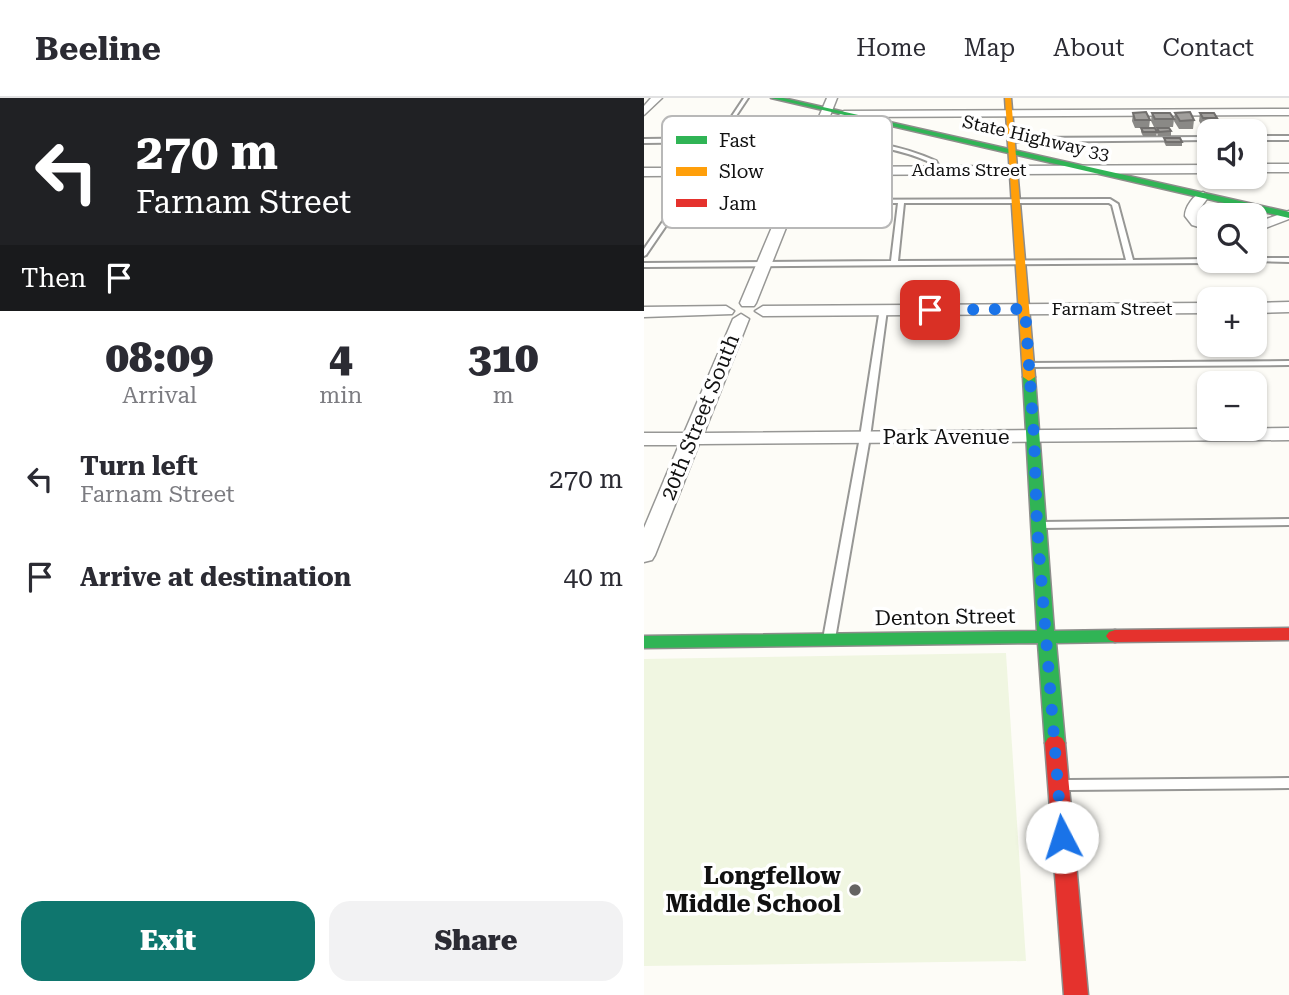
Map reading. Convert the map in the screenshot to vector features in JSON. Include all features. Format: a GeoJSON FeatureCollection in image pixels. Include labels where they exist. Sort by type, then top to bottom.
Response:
{"type":"FeatureCollection","features":[{"type":"Feature","properties":{"kind":"street"},"geometry":{"type":"LineString","coordinates":[[644,113],[657,98]]}},
{"type":"Feature","properties":{"kind":"street","name":"State Highway 33"},"geometry":{"type":"LineString","coordinates":[[774,98],[829,104],[844,114],[854,116]]}},
{"type":"Feature","properties":{"kind":"street"},"geometry":{"type":"LineString","coordinates":[[844,114],[1009,106],[1289,112]]}},
{"type":"Feature","properties":{"kind":"street"},"geometry":{"type":"LineString","coordinates":[[1009,106],[1034,437],[1037,525],[1076,995]]}},
{"type":"Feature","properties":{"kind":"street","name":"State Highway 33"},"geometry":{"type":"LineString","coordinates":[[892,123],[1011,146],[1090,169],[1288,215]]}},
{"type":"Feature","properties":{"kind":"street"},"geometry":{"type":"LineString","coordinates":[[1267,168],[1289,168]]}},
{"type":"Feature","properties":{"kind":"street","name":"Adams Street"},"geometry":{"type":"LineString","coordinates":[[892,170],[1197,169]]}},
{"type":"Feature","properties":{"kind":"street","name":"Adams Street"},"geometry":{"type":"LineString","coordinates":[[644,172],[662,172]]}},
{"type":"Feature","properties":{"kind":"street"},"geometry":{"type":"LineString","coordinates":[[1197,203],[1203,195]]}},
{"type":"Feature","properties":{"kind":"street"},"geometry":{"type":"LineString","coordinates":[[1197,203],[1192,210],[1192,216],[1197,221]]}},
{"type":"Feature","properties":{"kind":"street"},"geometry":{"type":"LineString","coordinates":[[1267,226],[1288,215]]}},
{"type":"Feature","properties":{"kind":"street","name":"20th Street South"},"geometry":{"type":"LineString","coordinates":[[644,555],[780,228]]}},
{"type":"Feature","properties":{"kind":"street"},"geometry":{"type":"LineString","coordinates":[[1267,307],[1289,307]]}},
{"type":"Feature","properties":{"kind":"street","name":"Farnam Street"},"geometry":{"type":"LineString","coordinates":[[644,312],[1197,308]]}},
{"type":"Feature","properties":{"kind":"street","name":"Park Avenue"},"geometry":{"type":"LineString","coordinates":[[644,439],[1289,434]]}},
{"type":"Feature","properties":{"kind":"street","name":"Denton Street"},"geometry":{"type":"LineString","coordinates":[[644,642],[1289,634]]}},
{"type":"Feature","properties":{"kind":"lane"},"geometry":{"type":"LineString","coordinates":[[733,116],[746,98]]}},
{"type":"Feature","properties":{"kind":"lane"},"geometry":{"type":"LineString","coordinates":[[1011,146],[1197,138]]}},
{"type":"Feature","properties":{"kind":"lane"},"geometry":{"type":"LineString","coordinates":[[1267,138],[1289,138]]}},
{"type":"Feature","properties":{"kind":"lane"},"geometry":{"type":"LineString","coordinates":[[644,141],[662,141]]}},
{"type":"Feature","properties":{"kind":"lane"},"geometry":{"type":"LineString","coordinates":[[892,150],[914,154],[934,162],[937,170]]}},
{"type":"Feature","properties":{"kind":"lane"},"geometry":{"type":"LineString","coordinates":[[892,202],[1110,201],[1115,204],[1129,261]]}},
{"type":"Feature","properties":{"kind":"lane"},"geometry":{"type":"LineString","coordinates":[[894,263],[901,202]]}},
{"type":"Feature","properties":{"kind":"lane"},"geometry":{"type":"LineString","coordinates":[[644,254],[662,227]]}},
{"type":"Feature","properties":{"kind":"lane"},"geometry":{"type":"LineString","coordinates":[[1267,260],[1289,260]]}},
{"type":"Feature","properties":{"kind":"lane"},"geometry":{"type":"LineString","coordinates":[[644,265],[1197,261]]}},
{"type":"Feature","properties":{"kind":"lane"},"geometry":{"type":"LineString","coordinates":[[829,639],[865,437],[883,310]]}},
{"type":"Feature","properties":{"kind":"lane"},"geometry":{"type":"LineString","coordinates":[[1029,365],[1289,363]]}},
{"type":"Feature","properties":{"kind":"lane"},"geometry":{"type":"LineString","coordinates":[[1037,525],[1289,522]]}},
{"type":"Feature","properties":{"kind":"lane"},"geometry":{"type":"LineString","coordinates":[[1058,785],[1289,783]]}},
{"type":"Feature","properties":{"kind":"green space","name":"Longfellow Middle School"},"geometry":{"type":"Polygon","coordinates":[[[1006,653],[1026,961],[644,966],[644,659],[1006,653]]]}},
{"type":"Feature","properties":{"kind":"building"},"geometry":{"type":"Polygon","coordinates":[[[1146,112],[1150,120],[1135,120],[1133,113],[1146,112]]]}},
{"type":"Feature","properties":{"kind":"building"},"geometry":{"type":"Polygon","coordinates":[[[1190,112],[1194,120],[1180,121],[1175,113],[1190,112]]]}},
{"type":"Feature","properties":{"kind":"building"},"geometry":{"type":"Polygon","coordinates":[[[1152,113],[1170,113],[1174,119],[1155,119],[1152,113]]]}},
{"type":"Feature","properties":{"kind":"building"},"geometry":{"type":"Polygon","coordinates":[[[1200,113],[1214,113],[1217,118],[1203,118],[1200,113]]]}},
{"type":"Feature","properties":{"kind":"building"},"geometry":{"type":"Polygon","coordinates":[[[1141,128],[1155,128],[1157,132],[1143,132],[1141,128]]]}},
{"type":"Feature","properties":{"kind":"building"},"geometry":{"type":"Polygon","coordinates":[[[1157,128],[1169,128],[1171,131],[1159,132],[1157,128]]]}},
{"type":"Feature","properties":{"kind":"building"},"geometry":{"type":"Polygon","coordinates":[[[1164,138],[1180,138],[1182,142],[1166,142],[1164,138]]]}},
{"type":"Feature","properties":{"kind":"traffic: fast"},"geometry":{"type":"LineString","coordinates":[[774,98],[853,116]]}},
{"type":"Feature","properties":{"kind":"traffic: fast"},"geometry":{"type":"LineString","coordinates":[[892,125],[1289,215]]}},
{"type":"Feature","properties":{"kind":"traffic: fast"},"geometry":{"type":"LineString","coordinates":[[1029,377],[1037,525],[1055,743]]}},
{"type":"Feature","properties":{"kind":"traffic: fast"},"geometry":{"type":"LineString","coordinates":[[644,642],[1115,636]]}},
{"type":"Feature","properties":{"kind":"traffic: slow"},"geometry":{"type":"LineString","coordinates":[[1008,98],[1029,377]]}},
{"type":"Feature","properties":{"kind":"traffic: jam"},"geometry":{"type":"LineString","coordinates":[[1115,636],[1289,634]]}},
{"type":"Feature","properties":{"kind":"traffic: jam"},"geometry":{"type":"LineString","coordinates":[[1055,743],[1076,995]]}},
{"type":"Feature","properties":{"kind":"place","name":"Longfellow Middle School"},"geometry":{"type":"Point","coordinates":[855,890]}},
{"type":"Feature","properties":{"kind":"route"},"geometry":{"type":"LineString","coordinates":[[930,310],[1025,309],[1037,525],[1062,837]]}}]}
